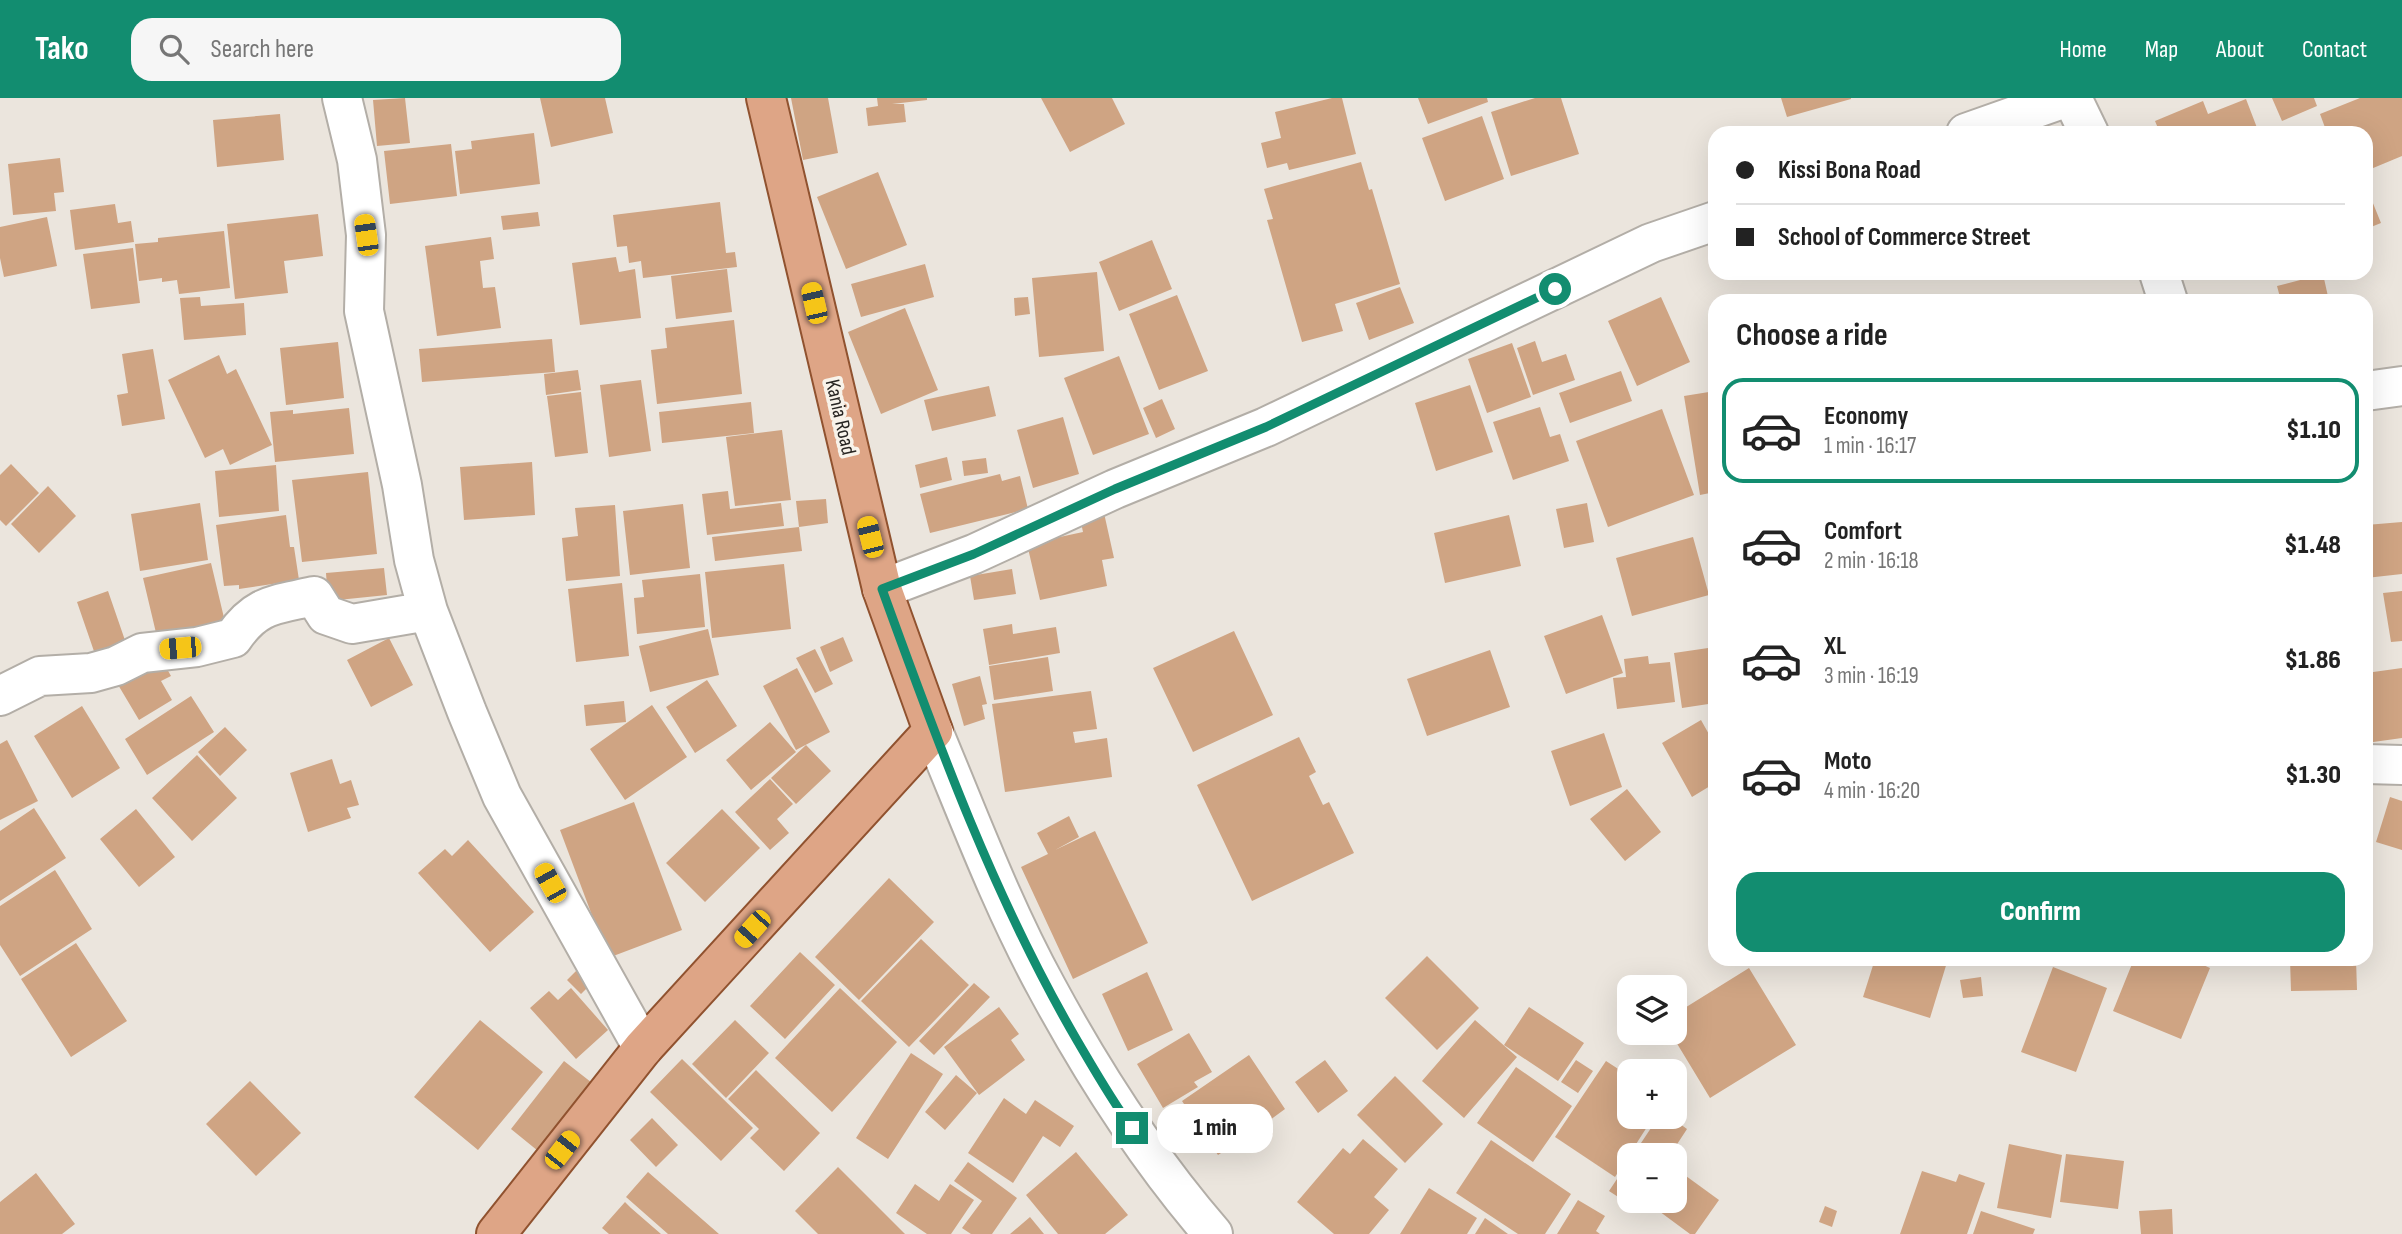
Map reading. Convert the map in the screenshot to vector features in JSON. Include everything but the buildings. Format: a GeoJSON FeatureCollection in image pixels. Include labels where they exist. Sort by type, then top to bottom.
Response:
{"type":"FeatureCollection","features":[{"type":"Feature","properties":{"kind":"main road","name":"Kania Road"},"geometry":{"type":"LineString","coordinates":[[766,98],[882,589],[933,731]]}},
{"type":"Feature","properties":{"kind":"main road"},"geometry":{"type":"LineString","coordinates":[[496,1234],[643,1048],[933,731]]}},
{"type":"Feature","properties":{"kind":"street"},"geometry":{"type":"LineString","coordinates":[[342,98],[357,160],[366,235],[364,312],[402,485],[414,560],[428,611],[502,796],[643,1048]]}},
{"type":"Feature","properties":{"kind":"street"},"geometry":{"type":"LineString","coordinates":[[1986,126],[2065,98]]}},
{"type":"Feature","properties":{"kind":"street"},"geometry":{"type":"LineString","coordinates":[[2072,98],[2086,126]]}},
{"type":"Feature","properties":{"kind":"street"},"geometry":{"type":"LineString","coordinates":[[882,589],[974,554],[1115,489],[1266,427],[1651,243],[1708,223]]}},
{"type":"Feature","properties":{"kind":"street"},"geometry":{"type":"LineString","coordinates":[[2373,390],[2402,386]]}},
{"type":"Feature","properties":{"kind":"street"},"geometry":{"type":"LineString","coordinates":[[0,696],[13,692],[40,676],[91,673],[116,666],[142,653],[197,647],[233,638],[243,623],[260,609],[314,596],[326,615],[352,624],[428,611]]}},
{"type":"Feature","properties":{"kind":"street"},"geometry":{"type":"LineString","coordinates":[[933,731],[991,871],[1046,987],[1115,1106],[1213,1234]]}},
{"type":"Feature","properties":{"kind":"street"},"geometry":{"type":"LineString","coordinates":[[2373,764],[2402,765]]}},
{"type":"Feature","properties":{"kind":"route"},"geometry":{"type":"LineString","coordinates":[[1132,1128],[1115,1106],[1046,987],[991,871],[933,731],[882,589],[974,554],[1115,489],[1266,427],[1555,289]]}}]}
